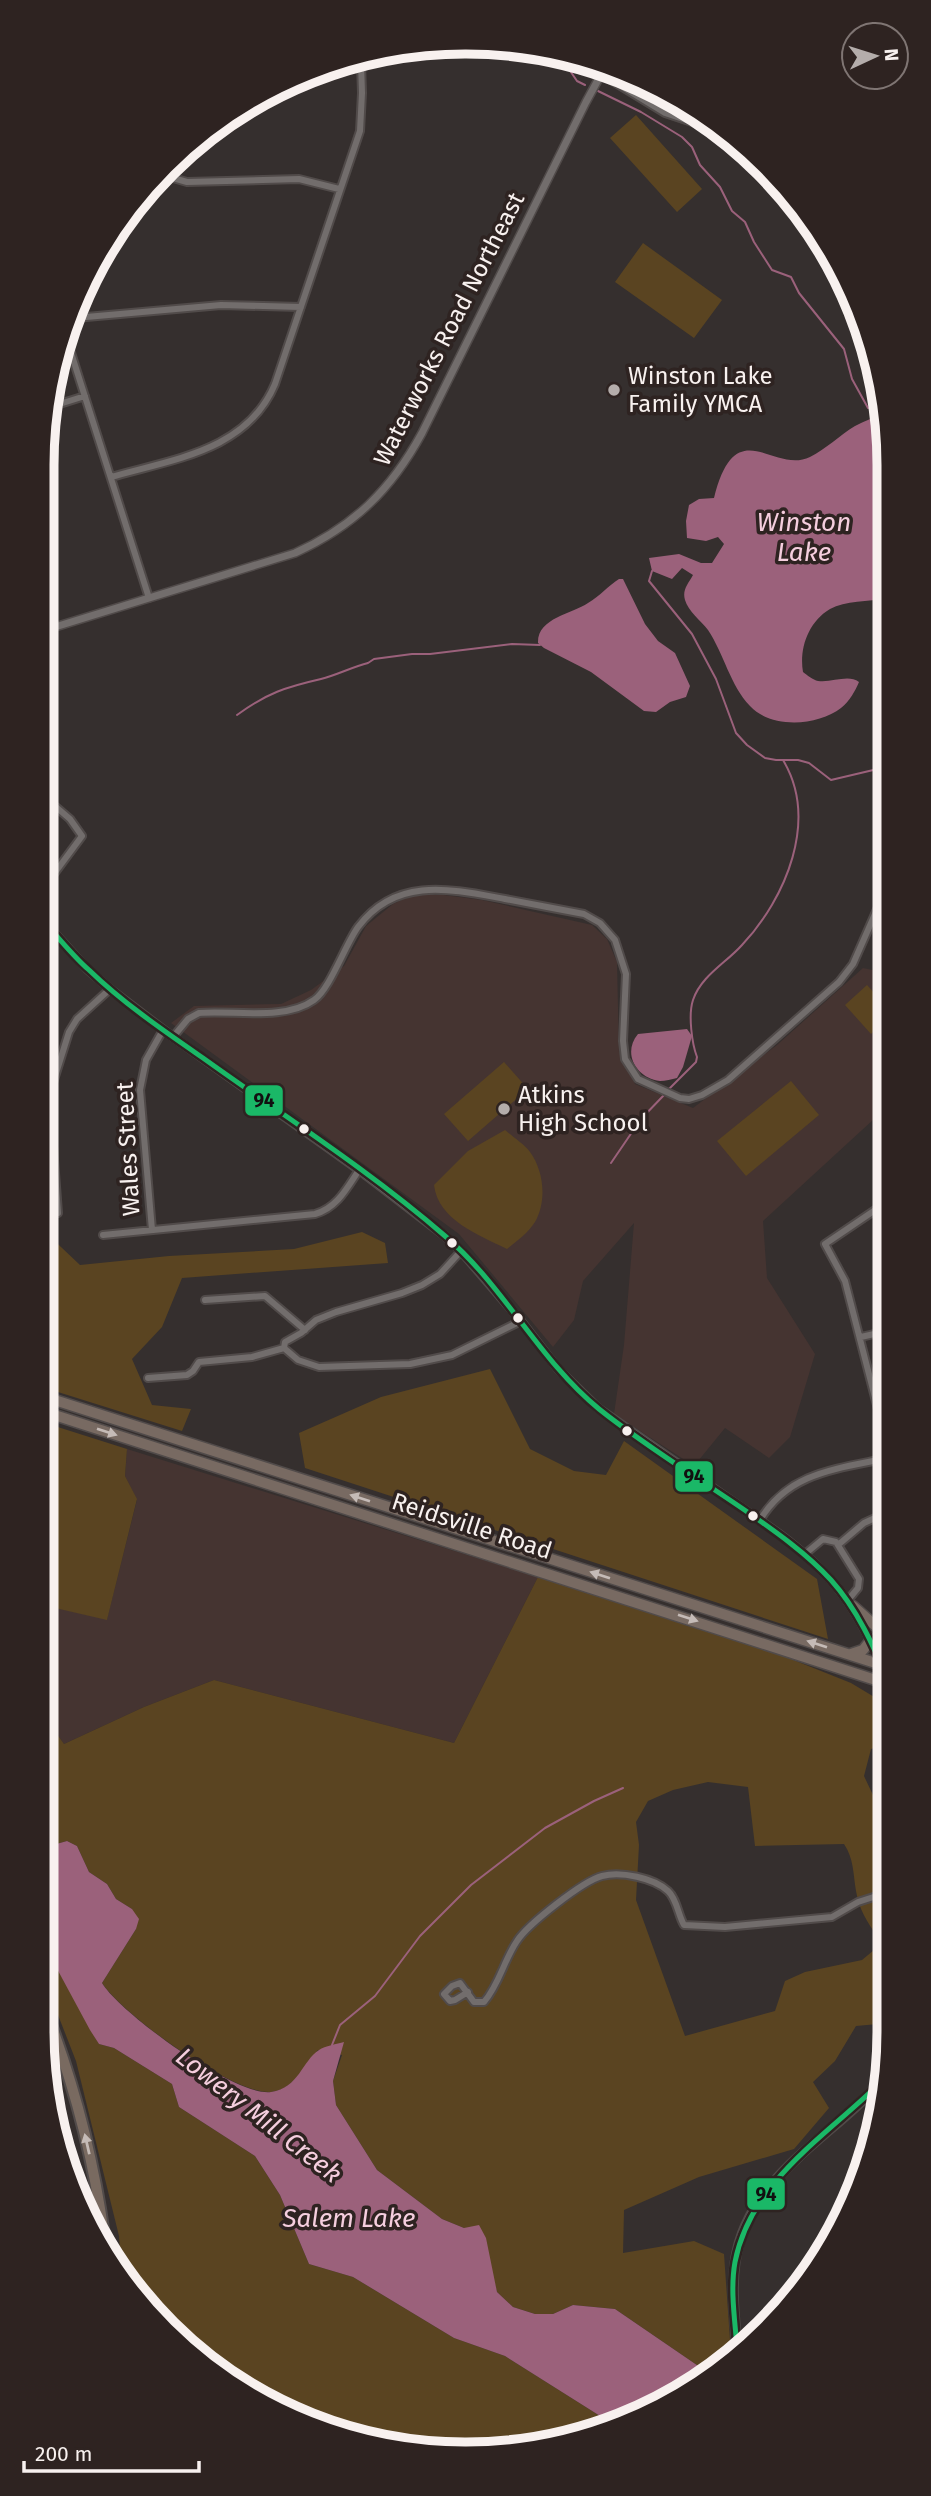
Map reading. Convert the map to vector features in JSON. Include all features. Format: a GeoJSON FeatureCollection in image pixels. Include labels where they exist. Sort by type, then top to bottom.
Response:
{"type":"FeatureCollection","features":[{"type":"Feature","properties":{"kind":"highway","name":"Reidsville Road"},"geometry":{"type":"LineString","coordinates":[[54,1400],[877,1663]]}},
{"type":"Feature","properties":{"kind":"highway","name":"Reidsville Road"},"geometry":{"type":"LineString","coordinates":[[54,1415],[877,1678]]}},
{"type":"Feature","properties":{"kind":"highway"},"geometry":{"type":"LineString","coordinates":[[850,1603],[877,1627]]}},
{"type":"Feature","properties":{"kind":"highway"},"geometry":{"type":"LineString","coordinates":[[850,1655],[863,1650],[871,1640],[877,1638]]}},
{"type":"Feature","properties":{"kind":"highway"},"geometry":{"type":"LineString","coordinates":[[54,2038],[77,2107],[102,2221]]}},
{"type":"Feature","properties":{"kind":"main road"},"geometry":{"type":"LineString","coordinates":[[736,2340],[734,2264],[753,2209],[776,2179],[872,2090]]}},
{"type":"Feature","properties":{"kind":"street"},"geometry":{"type":"LineString","coordinates":[[111,477],[225,441],[255,419],[270,397],[360,131],[362,93],[359,68]]}},
{"type":"Feature","properties":{"kind":"street","name":"Waterworks Road Northeast"},"geometry":{"type":"LineString","coordinates":[[54,627],[266,564],[314,545],[349,523],[391,483],[422,433],[600,77]]}},
{"type":"Feature","properties":{"kind":"street"},"geometry":{"type":"LineString","coordinates":[[628,88],[666,113],[689,121]]}},
{"type":"Feature","properties":{"kind":"street"},"geometry":{"type":"LineString","coordinates":[[172,178],[223,183],[299,179],[339,189]]}},
{"type":"Feature","properties":{"kind":"street"},"geometry":{"type":"LineString","coordinates":[[82,317],[241,304],[302,307]]}},
{"type":"Feature","properties":{"kind":"street"},"geometry":{"type":"LineString","coordinates":[[70,351],[149,598]]}},
{"type":"Feature","properties":{"kind":"street"},"geometry":{"type":"LineString","coordinates":[[59,404],[85,396]]}},
{"type":"Feature","properties":{"kind":"street"},"geometry":{"type":"LineString","coordinates":[[54,805],[70,819],[82,836],[54,874]]}},
{"type":"Feature","properties":{"kind":"street"},"geometry":{"type":"LineString","coordinates":[[173,1037],[188,1019],[198,1013],[285,1013],[315,1000],[350,939],[369,914],[387,901],[407,892],[448,889],[584,914],[600,923],[615,940],[626,974],[623,1031],[625,1059],[638,1079],[671,1096],[689,1099],[729,1080],[839,982],[853,964],[877,909]]}},
{"type":"Feature","properties":{"kind":"street"},"geometry":{"type":"LineString","coordinates":[[54,932],[87,969],[110,989],[445,1236],[521,1321],[558,1369],[598,1408],[625,1430],[760,1520],[805,1554],[850,1603],[877,1651]]}},
{"type":"Feature","properties":{"kind":"street"},"geometry":{"type":"LineString","coordinates":[[54,1080],[69,1032],[77,1019],[110,989]]}},
{"type":"Feature","properties":{"kind":"street","name":"Wales Street"},"geometry":{"type":"LineString","coordinates":[[152,1230],[140,1090],[146,1060],[163,1030]]}},
{"type":"Feature","properties":{"kind":"street"},"geometry":{"type":"LineString","coordinates":[[54,1159],[58,1213]]}},
{"type":"Feature","properties":{"kind":"street"},"geometry":{"type":"LineString","coordinates":[[103,1235],[325,1211],[337,1202],[359,1170]]}},
{"type":"Feature","properties":{"kind":"street"},"geometry":{"type":"LineString","coordinates":[[877,1209],[825,1244],[845,1281],[877,1403]]}},
{"type":"Feature","properties":{"kind":"street"},"geometry":{"type":"LineString","coordinates":[[284,1348],[285,1342],[316,1320],[422,1285],[440,1274],[461,1251]]}},
{"type":"Feature","properties":{"kind":"street"},"geometry":{"type":"LineString","coordinates":[[205,1300],[265,1296],[305,1330]]}},
{"type":"Feature","properties":{"kind":"street"},"geometry":{"type":"LineString","coordinates":[[284,1348],[298,1360],[319,1367],[380,1366],[432,1361],[452,1355],[521,1321]]}},
{"type":"Feature","properties":{"kind":"street"},"geometry":{"type":"LineString","coordinates":[[861,1337],[877,1333]]}},
{"type":"Feature","properties":{"kind":"street"},"geometry":{"type":"LineString","coordinates":[[148,1378],[187,1375],[199,1362],[252,1357],[284,1348]]}},
{"type":"Feature","properties":{"kind":"street"},"geometry":{"type":"LineString","coordinates":[[760,1520],[780,1493],[802,1480],[877,1461]]}},
{"type":"Feature","properties":{"kind":"street"},"geometry":{"type":"LineString","coordinates":[[838,1545],[864,1523],[877,1517]]}},
{"type":"Feature","properties":{"kind":"street"},"geometry":{"type":"LineString","coordinates":[[805,1554],[823,1539],[836,1542],[859,1578],[858,1588],[850,1603]]}},
{"type":"Feature","properties":{"kind":"street"},"geometry":{"type":"LineString","coordinates":[[468,1992],[474,2002],[484,2002],[523,1932],[599,1876],[629,1876],[662,1886],[672,1894],[684,1925],[702,1927],[832,1917],[858,1902],[877,1896]]}},
{"type":"Feature","properties":{"kind":"shaded area"},"geometry":{"type":"Polygon","coordinates":[[[636,115],[702,189],[677,212],[610,138],[636,115]]]}},
{"type":"Feature","properties":{"kind":"shaded area"},"geometry":{"type":"Polygon","coordinates":[[[643,243],[722,300],[694,338],[615,282],[643,243]]]}},
{"type":"Feature","properties":{"kind":"shaded area"},"geometry":{"type":"Polygon","coordinates":[[[412,895],[444,895],[482,900],[592,925],[607,939],[617,962],[619,1052],[635,1084],[693,1108],[777,1045],[863,968],[877,971],[877,1118],[763,1221],[767,1278],[815,1354],[790,1437],[769,1458],[725,1428],[694,1466],[614,1414],[624,1345],[634,1223],[583,1281],[574,1320],[553,1347],[459,1234],[171,1023],[194,1006],[281,1004],[311,990],[344,966],[366,926],[393,904],[412,895]]]}},
{"type":"Feature","properties":{"kind":"shaded area"},"geometry":{"type":"Polygon","coordinates":[[[867,985],[877,996],[877,1028],[871,1034],[845,1005],[867,985]]]}},
{"type":"Feature","properties":{"kind":"shaded area"},"geometry":{"type":"Polygon","coordinates":[[[504,1062],[528,1089],[468,1141],[444,1114],[504,1062]]]}},
{"type":"Feature","properties":{"kind":"shaded area"},"geometry":{"type":"Polygon","coordinates":[[[791,1081],[819,1115],[746,1176],[717,1141],[791,1081]]]}},
{"type":"Feature","properties":{"kind":"shaded area"},"geometry":{"type":"Polygon","coordinates":[[[505,1130],[530,1152],[538,1168],[542,1186],[541,1205],[535,1222],[507,1249],[473,1232],[451,1217],[437,1197],[434,1185],[468,1151],[505,1130]]]}},
{"type":"Feature","properties":{"kind":"shaded area"},"geometry":{"type":"Polygon","coordinates":[[[362,1232],[385,1243],[388,1263],[182,1278],[162,1327],[132,1359],[152,1405],[191,1409],[182,1431],[54,1391],[54,1240],[80,1265],[169,1256],[294,1249],[362,1232]]]}},
{"type":"Feature","properties":{"kind":"shaded area"},"geometry":{"type":"Polygon","coordinates":[[[490,1369],[530,1449],[574,1471],[606,1475],[624,1441],[817,1579],[828,1639],[305,1468],[299,1433],[381,1397],[490,1369]]]}},
{"type":"Feature","properties":{"kind":"shaded area"},"geometry":{"type":"Polygon","coordinates":[[[54,1426],[127,1449],[125,1476],[137,1499],[107,1620],[54,1608],[54,1426]]]}},
{"type":"Feature","properties":{"kind":"shaded area"},"geometry":{"type":"Polygon","coordinates":[[[127,1449],[538,1577],[454,1743],[214,1680],[144,1707],[64,1744],[54,1730],[54,1608],[107,1619],[137,1500],[125,1476],[127,1449]]]}},
{"type":"Feature","properties":{"kind":"shaded area"},"geometry":{"type":"Polygon","coordinates":[[[538,1577],[776,1653],[851,1683],[877,1699],[877,1747],[871,1749],[864,1776],[877,1804],[877,1936],[877,2024],[856,2026],[835,2061],[813,2082],[829,2108],[794,2149],[699,2177],[624,2210],[623,2253],[694,2241],[724,2254],[730,2345],[716,2357],[701,2368],[615,2309],[573,2305],[553,2314],[535,2314],[513,2307],[497,2292],[490,2266],[464,2228],[442,2219],[377,2170],[336,2105],[333,2081],[342,2055],[318,2050],[304,2070],[286,2087],[271,2092],[254,2089],[231,2081],[206,2067],[154,2032],[113,1997],[102,1983],[136,1929],[132,1909],[116,1899],[107,1884],[89,1872],[77,1846],[67,1841],[54,1845],[54,1730],[64,1744],[144,1707],[214,1680],[454,1743],[538,1577]],[[708,1782],[673,1790],[648,1801],[636,1822],[639,1845],[636,1900],[685,2036],[775,2011],[785,1981],[805,1972],[862,1960],[874,1950],[877,1936],[859,1904],[851,1861],[844,1844],[755,1846],[748,1787],[708,1782]]]}},
{"type":"Feature","properties":{"kind":"shaded area"},"geometry":{"type":"Polygon","coordinates":[[[54,1963],[99,2044],[114,2048],[172,2084],[179,2107],[255,2156],[280,2195],[309,2264],[353,2277],[454,2338],[505,2356],[603,2418],[546,2434],[492,2441],[412,2438],[333,2420],[260,2387],[237,2372],[194,2340],[156,2302],[120,2253],[119,2236],[76,2061],[54,2005],[54,1963]]]}},
{"type":"Feature","properties":{"kind":"water","name":"Winston Lake"},"geometry":{"type":"Polygon","coordinates":[[[874,418],[877,466],[877,600],[836,606],[822,614],[807,637],[802,663],[803,672],[814,680],[850,679],[859,682],[841,708],[820,719],[795,722],[770,719],[743,698],[708,630],[687,604],[685,590],[693,575],[682,568],[672,579],[652,571],[649,558],[679,554],[701,563],[712,563],[724,544],[718,537],[706,541],[687,538],[689,505],[699,499],[714,498],[723,472],[733,457],[744,451],[756,451],[782,459],[810,457],[855,426],[874,418]]]}},
{"type":"Feature","properties":{"kind":"water"},"geometry":{"type":"Polygon","coordinates":[[[619,579],[623,579],[645,624],[658,641],[675,653],[690,686],[686,697],[670,702],[656,712],[644,711],[591,672],[538,643],[539,635],[549,622],[588,603],[619,579]]]}},
{"type":"Feature","properties":{"kind":"water"},"geometry":{"type":"Polygon","coordinates":[[[687,1029],[692,1036],[677,1078],[660,1081],[638,1070],[631,1049],[638,1034],[687,1029]]]}},
{"type":"Feature","properties":{"kind":"water","name":"Salem Lake"},"geometry":{"type":"Polygon","coordinates":[[[67,1841],[77,1846],[89,1872],[107,1884],[116,1899],[132,1909],[139,1919],[136,1929],[102,1983],[113,1997],[154,2032],[206,2068],[254,2090],[271,2092],[294,2080],[319,2050],[344,2042],[333,2081],[336,2105],[377,2170],[442,2219],[464,2228],[479,2225],[486,2238],[497,2292],[513,2307],[535,2314],[553,2314],[573,2305],[615,2309],[701,2368],[671,2387],[603,2418],[505,2356],[454,2338],[353,2277],[309,2264],[280,2195],[255,2156],[179,2107],[172,2084],[114,2048],[99,2044],[90,2030],[54,1963],[54,1845],[67,1841]]]}},
{"type":"Feature","properties":{"kind":"waterway"},"geometry":{"type":"LineString","coordinates":[[567,67],[577,81],[585,85]]}},
{"type":"Feature","properties":{"kind":"waterway"},"geometry":{"type":"LineString","coordinates":[[598,91],[641,112],[682,137],[692,147],[700,165],[720,187],[732,211],[745,222],[772,270],[791,277],[799,293],[844,349],[852,379],[868,408],[872,409]]}},
{"type":"Feature","properties":{"kind":"waterway"},"geometry":{"type":"LineString","coordinates":[[652,571],[649,581],[692,634],[716,679],[736,733],[747,745],[765,758],[809,763],[831,780],[877,769]]}},
{"type":"Feature","properties":{"kind":"waterway"},"geometry":{"type":"LineString","coordinates":[[237,715],[277,692],[374,659],[512,644],[540,645]]}},
{"type":"Feature","properties":{"kind":"waterway"},"geometry":{"type":"LineString","coordinates":[[669,1089],[696,1062],[691,1013],[697,991],[758,926],[784,882],[797,833],[798,808],[793,783],[783,760]]}},
{"type":"Feature","properties":{"kind":"waterway"},"geometry":{"type":"LineString","coordinates":[[611,1163],[641,1119],[665,1094]]}},
{"type":"Feature","properties":{"kind":"waterway"},"geometry":{"type":"LineString","coordinates":[[332,2045],[340,2025],[375,1996],[420,1936],[471,1885],[545,1828],[623,1788]]}},
{"type":"Feature","properties":{"kind":"transit line","name":"94"},"geometry":{"type":"LineString","coordinates":[[54,933],[83,964],[130,1005],[357,1166],[445,1236],[486,1277],[558,1368],[599,1409],[790,1543],[831,1580],[857,1615],[877,1656]]}},
{"type":"Feature","properties":{"kind":"transit line","name":"94"},"geometry":{"type":"LineString","coordinates":[[736,2340],[733,2294],[735,2262],[744,2233],[757,2207],[794,2161],[872,2090]]}},
{"type":"Feature","properties":{"kind":"place","name":"Winston Lake Family YMCA"},"geometry":{"type":"Point","coordinates":[614,390]}},
{"type":"Feature","properties":{"kind":"place","name":"Atkins High School"},"geometry":{"type":"Point","coordinates":[504,1109]}},
{"type":"Feature","properties":{"kind":"water label","name":"Lowery Mill Creek"},"geometry":{"type":"Point","coordinates":[259,2115]}}]}
